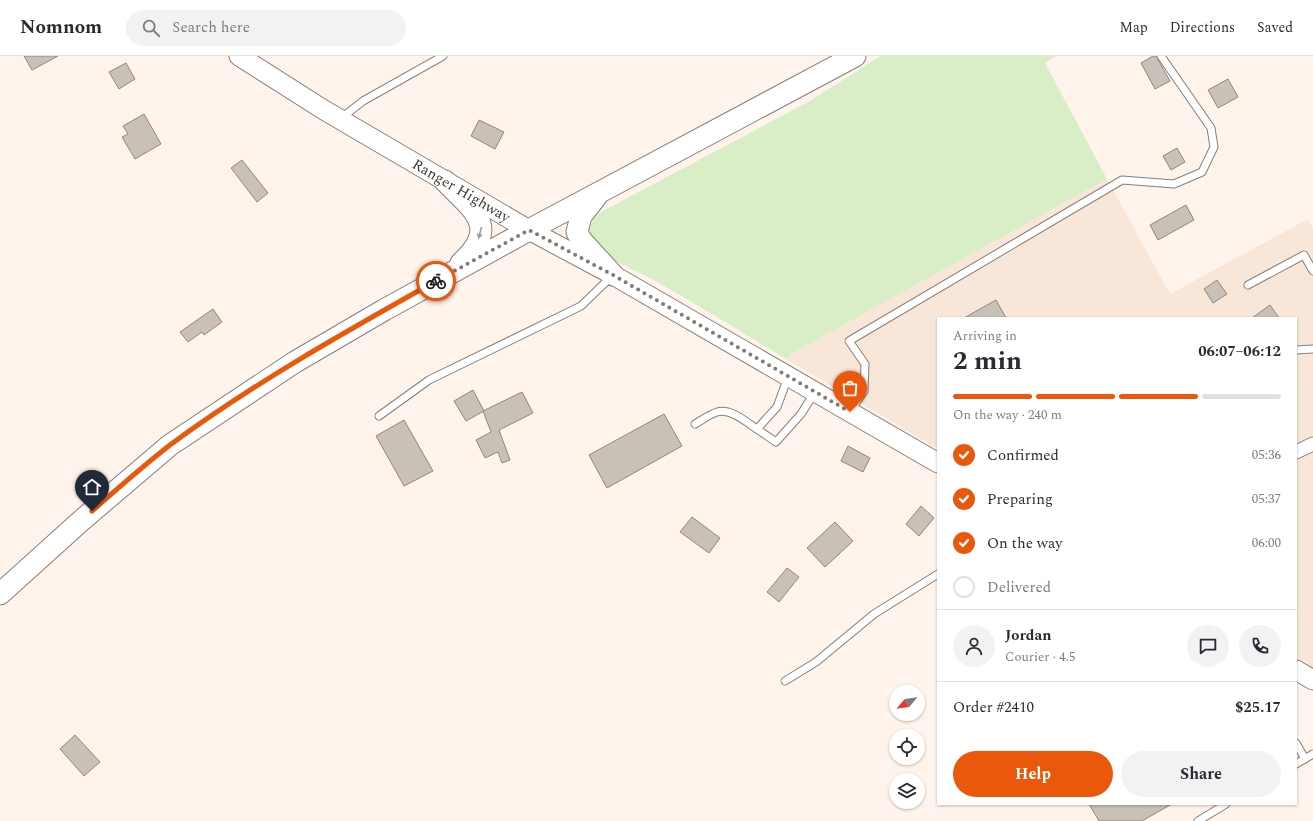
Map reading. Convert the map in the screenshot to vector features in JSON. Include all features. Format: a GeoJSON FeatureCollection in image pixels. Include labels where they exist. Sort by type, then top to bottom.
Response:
{"type":"FeatureCollection","features":[{"type":"Feature","properties":{"kind":"main road","name":"Ranger Highway"},"geometry":{"type":"LineString","coordinates":[[238,56],[340,119],[529,230],[613,275],[937,462]]}},
{"type":"Feature","properties":{"kind":"main road"},"geometry":{"type":"LineString","coordinates":[[0,594],[82,520],[170,445],[295,362],[529,230],[856,56]]}},
{"type":"Feature","properties":{"kind":"main road"},"geometry":{"type":"LineString","coordinates":[[445,181],[477,214],[482,225],[480,238],[471,254],[449,274]]}},
{"type":"Feature","properties":{"kind":"main road"},"geometry":{"type":"LineString","coordinates":[[605,190],[590,202],[581,216],[577,232],[581,240],[613,275]]}},
{"type":"Feature","properties":{"kind":"main road"},"geometry":{"type":"LineString","coordinates":[[1297,671],[1313,680]]}},
{"type":"Feature","properties":{"kind":"street"},"geometry":{"type":"LineString","coordinates":[[1297,452],[1313,444]]}},
{"type":"Feature","properties":{"kind":"lane"},"geometry":{"type":"LineString","coordinates":[[340,119],[363,102],[443,56]]}},
{"type":"Feature","properties":{"kind":"lane"},"geometry":{"type":"LineString","coordinates":[[850,412],[864,391],[865,364],[849,341],[1122,180],[1174,184],[1202,172],[1214,147],[1211,128],[1161,56]]}},
{"type":"Feature","properties":{"kind":"lane"},"geometry":{"type":"LineString","coordinates":[[1248,285],[1304,255],[1313,271]]}},
{"type":"Feature","properties":{"kind":"lane"},"geometry":{"type":"LineString","coordinates":[[379,416],[429,380],[581,306],[613,275]]}},
{"type":"Feature","properties":{"kind":"lane"},"geometry":{"type":"LineString","coordinates":[[1297,350],[1313,349]]}},
{"type":"Feature","properties":{"kind":"lane"},"geometry":{"type":"LineString","coordinates":[[757,430],[777,407],[788,376]]}},
{"type":"Feature","properties":{"kind":"lane"},"geometry":{"type":"LineString","coordinates":[[695,424],[718,412],[727,412],[739,417],[776,442],[801,414],[815,392]]}},
{"type":"Feature","properties":{"kind":"lane"},"geometry":{"type":"LineString","coordinates":[[785,681],[816,662],[874,614],[937,575]]}},
{"type":"Feature","properties":{"kind":"lane"},"geometry":{"type":"LineString","coordinates":[[1297,745],[1305,759]]}},
{"type":"Feature","properties":{"kind":"lane"},"geometry":{"type":"LineString","coordinates":[[1297,763],[1313,754]]}},
{"type":"Feature","properties":{"kind":"lane"},"geometry":{"type":"LineString","coordinates":[[1198,821],[1224,805]]}},
{"type":"Feature","properties":{"kind":"shaded area"},"geometry":{"type":"Polygon","coordinates":[[[1107,179],[1170,294],[1308,219],[1313,228],[1313,668],[1297,659],[1297,317],[937,317],[937,448],[786,359],[791,354],[1107,179]]]}},
{"type":"Feature","properties":{"kind":"green space"},"geometry":{"type":"Polygon","coordinates":[[[881,56],[1056,56],[1045,63],[1107,179],[791,354],[786,359],[652,279],[611,259],[597,249],[592,243],[589,234],[590,226],[601,212],[808,102],[881,56]]]}},
{"type":"Feature","properties":{"kind":"building"},"geometry":{"type":"Polygon","coordinates":[[[24,56],[58,56],[32,70],[24,56]]]}},
{"type":"Feature","properties":{"kind":"building"},"geometry":{"type":"Polygon","coordinates":[[[1153,56],[1156,56],[1170,81],[1155,89],[1141,63],[1153,56]]]}},
{"type":"Feature","properties":{"kind":"building"},"geometry":{"type":"Polygon","coordinates":[[[126,63],[135,79],[119,89],[109,72],[126,63]]]}},
{"type":"Feature","properties":{"kind":"building"},"geometry":{"type":"Polygon","coordinates":[[[1228,79],[1238,97],[1218,108],[1208,90],[1228,79]]]}},
{"type":"Feature","properties":{"kind":"building"},"geometry":{"type":"Polygon","coordinates":[[[144,114],[161,144],[135,159],[122,137],[128,134],[123,126],[144,114]]]}},
{"type":"Feature","properties":{"kind":"building"},"geometry":{"type":"Polygon","coordinates":[[[479,120],[504,132],[495,149],[471,136],[479,120]]]}},
{"type":"Feature","properties":{"kind":"building"},"geometry":{"type":"Polygon","coordinates":[[[1177,148],[1185,162],[1171,170],[1163,156],[1177,148]]]}},
{"type":"Feature","properties":{"kind":"building"},"geometry":{"type":"Polygon","coordinates":[[[242,160],[268,193],[257,202],[231,168],[242,160]]]}},
{"type":"Feature","properties":{"kind":"building"},"geometry":{"type":"Polygon","coordinates":[[[1186,205],[1194,220],[1158,240],[1150,225],[1186,205]]]}},
{"type":"Feature","properties":{"kind":"building"},"geometry":{"type":"Polygon","coordinates":[[[1217,280],[1227,294],[1213,303],[1204,289],[1217,280]]]}},
{"type":"Feature","properties":{"kind":"building"},"geometry":{"type":"Polygon","coordinates":[[[996,300],[1005,317],[966,317],[996,300]]]}},
{"type":"Feature","properties":{"kind":"building"},"geometry":{"type":"Polygon","coordinates":[[[1270,305],[1278,317],[1253,317],[1270,305]]]}},
{"type":"Feature","properties":{"kind":"building"},"geometry":{"type":"Polygon","coordinates":[[[213,309],[222,322],[204,335],[202,332],[188,342],[180,332],[213,309]]]}},
{"type":"Feature","properties":{"kind":"building"},"geometry":{"type":"Polygon","coordinates":[[[473,390],[484,411],[466,421],[454,401],[473,390]]]}},
{"type":"Feature","properties":{"kind":"building"},"geometry":{"type":"Polygon","coordinates":[[[522,392],[533,413],[499,430],[510,460],[502,463],[498,452],[485,458],[476,440],[491,432],[483,411],[522,392]]]}},
{"type":"Feature","properties":{"kind":"building"},"geometry":{"type":"Polygon","coordinates":[[[664,414],[682,446],[607,488],[589,455],[664,414]]]}},
{"type":"Feature","properties":{"kind":"building"},"geometry":{"type":"Polygon","coordinates":[[[404,420],[433,471],[404,486],[376,436],[404,420]]]}},
{"type":"Feature","properties":{"kind":"building"},"geometry":{"type":"Polygon","coordinates":[[[848,446],[870,458],[863,472],[841,461],[848,446]]]}},
{"type":"Feature","properties":{"kind":"building"},"geometry":{"type":"Polygon","coordinates":[[[921,506],[934,518],[919,536],[906,524],[921,506]]]}},
{"type":"Feature","properties":{"kind":"building"},"geometry":{"type":"Polygon","coordinates":[[[692,517],[720,538],[709,553],[680,532],[692,517]]]}},
{"type":"Feature","properties":{"kind":"building"},"geometry":{"type":"Polygon","coordinates":[[[835,522],[853,541],[825,567],[807,548],[835,522]]]}},
{"type":"Feature","properties":{"kind":"building"},"geometry":{"type":"Polygon","coordinates":[[[787,568],[799,577],[779,602],[767,592],[787,568]]]}},
{"type":"Feature","properties":{"kind":"building"},"geometry":{"type":"Polygon","coordinates":[[[75,735],[100,762],[84,776],[60,749],[75,735]]]}},
{"type":"Feature","properties":{"kind":"building"},"geometry":{"type":"Polygon","coordinates":[[[1090,805],[1170,805],[1142,821],[1099,821],[1090,805]]]}},
{"type":"Feature","properties":{"kind":"way so far"},"geometry":{"type":"LineString","coordinates":[[436,281],[529,230],[613,275],[850,412]]}},
{"type":"Feature","properties":{"kind":"route"},"geometry":{"type":"LineString","coordinates":[[92,511],[170,445],[242,396],[295,362],[436,281]]}}]}
